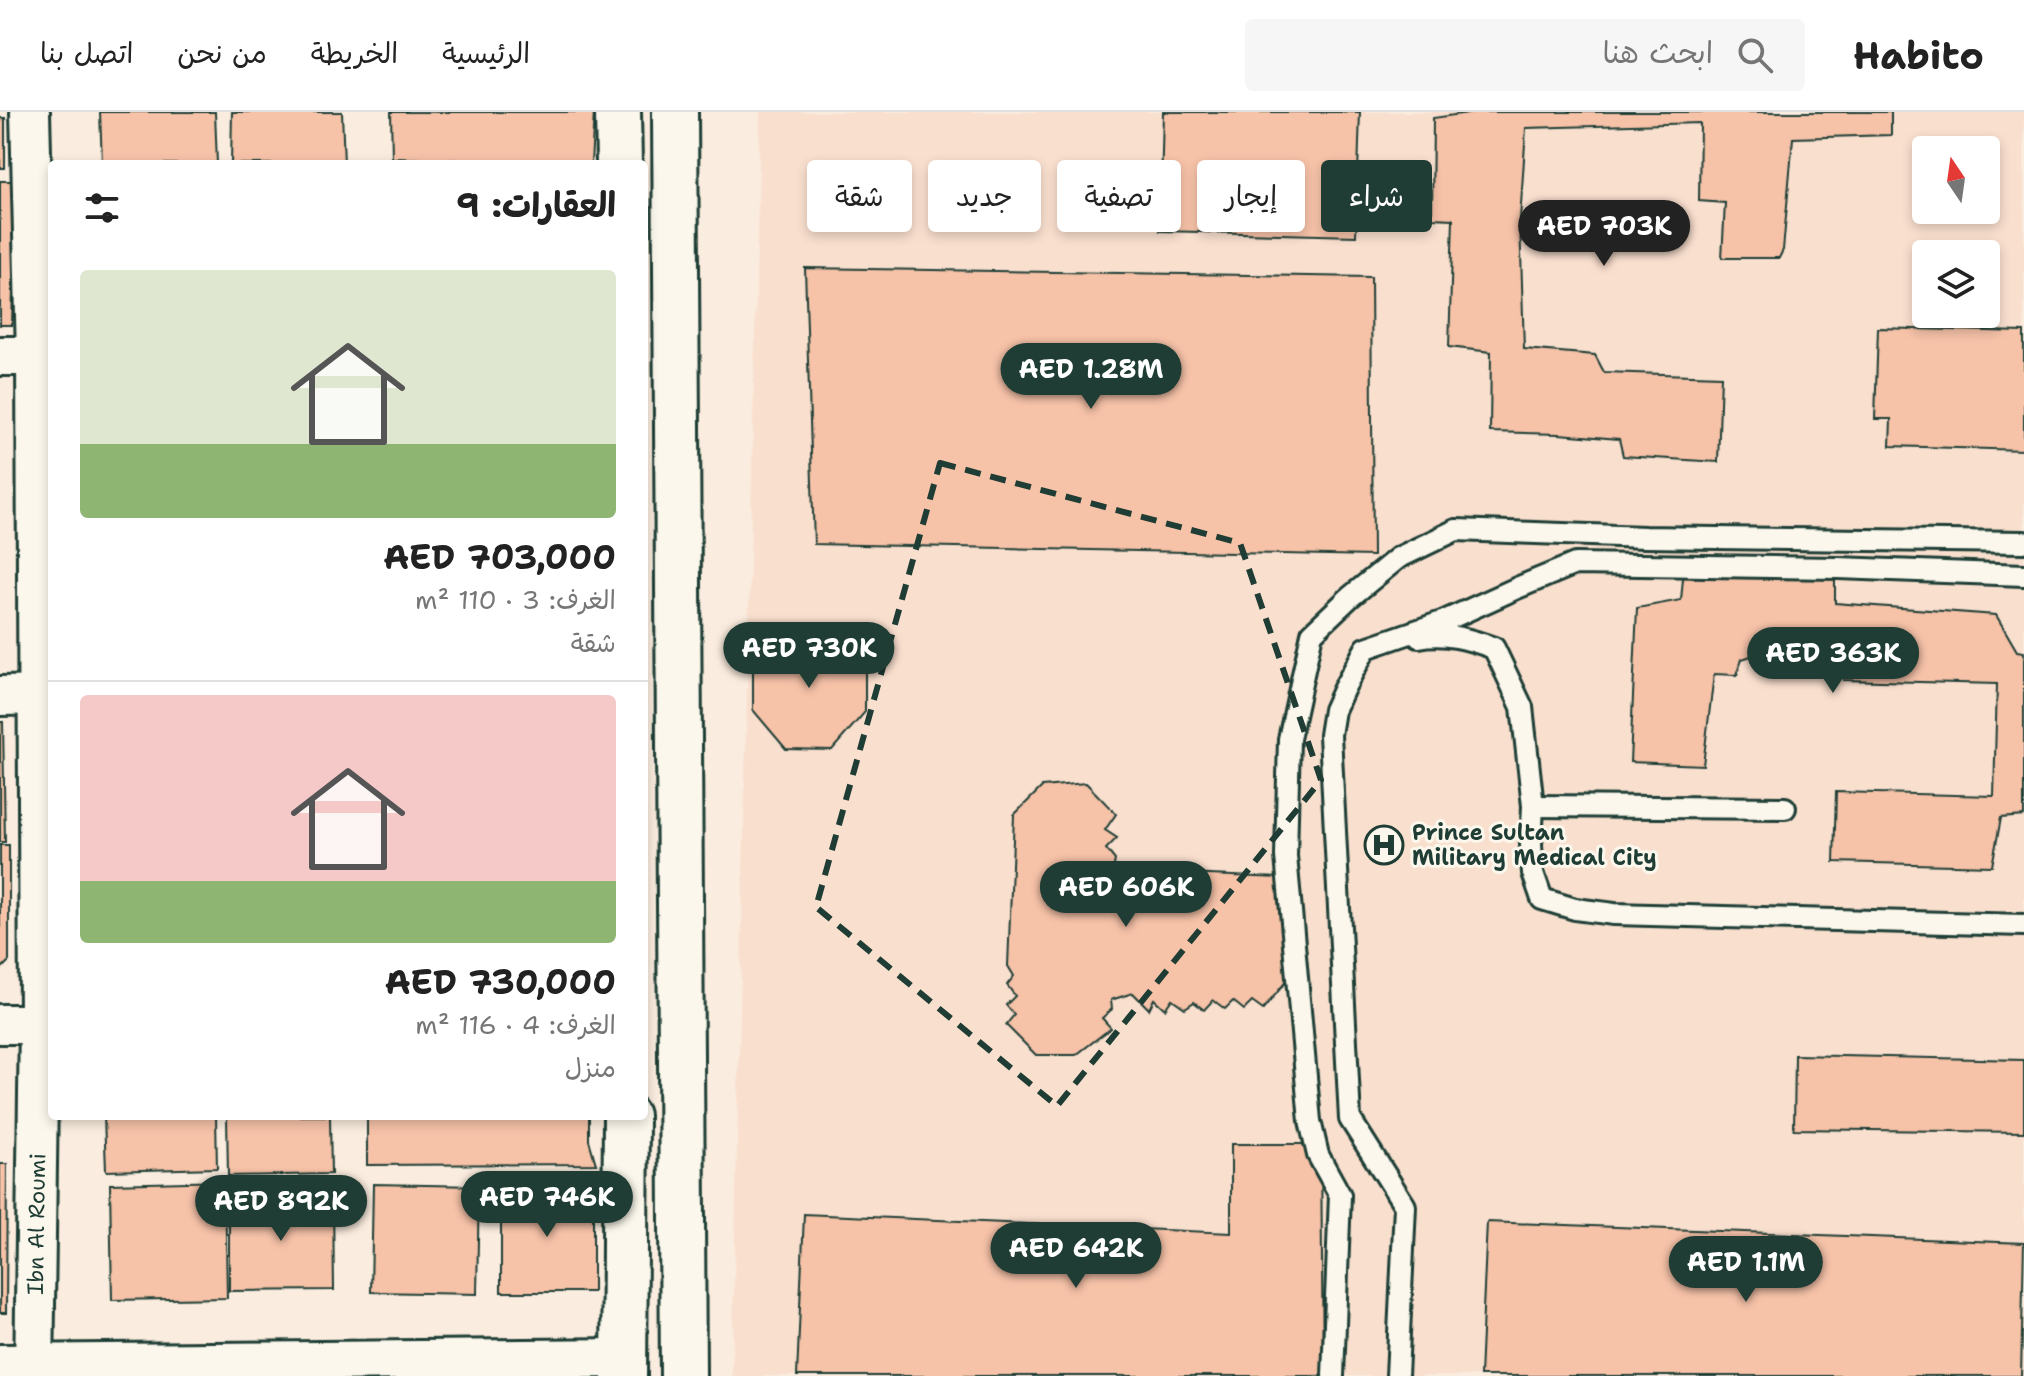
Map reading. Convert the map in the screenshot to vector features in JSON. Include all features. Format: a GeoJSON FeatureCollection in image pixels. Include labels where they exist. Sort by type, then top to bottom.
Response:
{"type":"FeatureCollection","features":[{"type":"Feature","properties":{"kind":"street","name":"Ibn Al Roumi"},"geometry":{"type":"LineString","coordinates":[[23,1368],[45,1024],[29,695],[30,112]]}},
{"type":"Feature","properties":{"kind":"street"},"geometry":{"type":"LineString","coordinates":[[618,112],[619,160]]}},
{"type":"Feature","properties":{"kind":"street"},"geometry":{"type":"LineString","coordinates":[[675,112],[660,239],[683,1376]]}},
{"type":"Feature","properties":{"kind":"street"},"geometry":{"type":"LineString","coordinates":[[0,1024],[45,1024]]}},
{"type":"Feature","properties":{"kind":"street"},"geometry":{"type":"LineString","coordinates":[[23,1368],[624,1367],[626,1120]]}},
{"type":"Feature","properties":{"kind":"lane"},"geometry":{"type":"LineString","coordinates":[[1333,1376],[1340,1195],[1318,1155],[1310,1121],[1286,856],[1289,739],[1312,633],[1398,558],[1456,530],[1645,537],[2024,542]]}},
{"type":"Feature","properties":{"kind":"lane"},"geometry":{"type":"LineString","coordinates":[[1397,1376],[1405,1206],[1350,1119],[1330,735],[1334,710],[1366,648],[1442,622],[1575,564],[1838,568],[2024,575]]}},
{"type":"Feature","properties":{"kind":"lane"},"geometry":{"type":"LineString","coordinates":[[1366,648],[1432,635],[1465,637],[1494,648],[1522,707],[1533,806],[1533,873],[1542,899],[1575,909],[1614,914],[2024,925]]}},
{"type":"Feature","properties":{"kind":"lane"},"geometry":{"type":"LineString","coordinates":[[1533,806],[1785,808]]}},
{"type":"Feature","properties":{"kind":"highlighted area"},"geometry":{"type":"Polygon","coordinates":[[[940,463],[1240,543],[1321,780],[1057,1106],[816,907],[940,463]]]}},
{"type":"Feature","properties":{"kind":"shaded area","name":"Prince Sultan Military Medical City"},"geometry":{"type":"Polygon","coordinates":[[[760,112],[2024,112],[2024,1376],[732,1376],[760,112]]]}},
{"type":"Feature","properties":{"kind":"building"},"geometry":{"type":"Polygon","coordinates":[[[100,112],[215,112],[217,160],[102,160],[100,112]]]}},
{"type":"Feature","properties":{"kind":"building"},"geometry":{"type":"Polygon","coordinates":[[[232,112],[342,112],[344,160],[231,160],[232,112]]]}},
{"type":"Feature","properties":{"kind":"building"},"geometry":{"type":"Polygon","coordinates":[[[391,112],[594,112],[591,160],[392,158],[391,112]]]}},
{"type":"Feature","properties":{"kind":"building"},"geometry":{"type":"Polygon","coordinates":[[[1163,112],[1360,112],[1358,160],[1321,160],[1321,232],[1356,232],[1356,236],[1199,232],[1305,232],[1305,160],[1197,160],[1197,232],[1181,232],[1181,160],[1162,160],[1163,112]]]}},
{"type":"Feature","properties":{"kind":"building"},"geometry":{"type":"Polygon","coordinates":[[[1475,112],[1891,112],[1891,135],[1793,138],[1783,250],[1779,258],[1722,258],[1725,203],[1699,201],[1700,123],[1526,128],[1520,220],[1524,349],[1595,355],[1604,372],[1721,376],[1718,462],[1623,456],[1619,439],[1490,432],[1491,352],[1449,347],[1453,219],[1432,218],[1433,118],[1475,112]]]}},
{"type":"Feature","properties":{"kind":"building"},"geometry":{"type":"Polygon","coordinates":[[[0,118],[5,118],[5,168],[0,168],[0,118]]]}},
{"type":"Feature","properties":{"kind":"building"},"geometry":{"type":"Polygon","coordinates":[[[0,181],[16,181],[12,325],[0,325],[0,181]]]}},
{"type":"Feature","properties":{"kind":"building"},"geometry":{"type":"Polygon","coordinates":[[[805,268],[1371,277],[1373,556],[814,544],[805,268]]]}},
{"type":"Feature","properties":{"kind":"building"},"geometry":{"type":"Polygon","coordinates":[[[1878,328],[2024,332],[2024,450],[1890,446],[1891,419],[1875,419],[1878,328]]]}},
{"type":"Feature","properties":{"kind":"building"},"geometry":{"type":"Polygon","coordinates":[[[1684,568],[1835,570],[1835,603],[1996,615],[2017,651],[2024,652],[2024,816],[2001,818],[1992,866],[1834,862],[1836,792],[1994,796],[1997,684],[1843,680],[1839,646],[1769,650],[1742,659],[1737,675],[1714,674],[1703,765],[1630,762],[1637,608],[1681,600],[1684,568]]]}},
{"type":"Feature","properties":{"kind":"building"},"geometry":{"type":"Polygon","coordinates":[[[786,631],[835,633],[865,668],[865,712],[832,750],[786,749],[753,710],[753,670],[786,631]]]}},
{"type":"Feature","properties":{"kind":"building"},"geometry":{"type":"Polygon","coordinates":[[[0,722],[3,722],[5,842],[0,842],[0,722]]]}},
{"type":"Feature","properties":{"kind":"building"},"geometry":{"type":"Polygon","coordinates":[[[1086,783],[1116,814],[1105,830],[1117,838],[1106,849],[1115,860],[1113,871],[1281,878],[1296,962],[1284,984],[1263,1010],[1252,1002],[1244,1010],[1233,1001],[1225,1009],[1213,1000],[1204,1010],[1194,1002],[1185,1008],[1172,999],[1165,1009],[1154,999],[1149,1009],[1133,993],[1111,1000],[1112,1009],[1102,1018],[1111,1028],[1076,1055],[1036,1055],[1006,1025],[1014,1015],[1006,1005],[1015,996],[1007,985],[1014,976],[1008,966],[1014,815],[1042,787],[1086,783]]]}},
{"type":"Feature","properties":{"kind":"building"},"geometry":{"type":"Polygon","coordinates":[[[0,845],[9,845],[9,961],[0,970],[0,845]]]}},
{"type":"Feature","properties":{"kind":"building"},"geometry":{"type":"Polygon","coordinates":[[[1795,1055],[2024,1060],[2024,1132],[1794,1129],[1795,1055]]]}},
{"type":"Feature","properties":{"kind":"building"},"geometry":{"type":"Polygon","coordinates":[[[104,1120],[216,1120],[217,1168],[106,1171],[104,1120]]]}},
{"type":"Feature","properties":{"kind":"building"},"geometry":{"type":"Polygon","coordinates":[[[227,1120],[330,1120],[331,1174],[228,1176],[227,1120]]]}},
{"type":"Feature","properties":{"kind":"building"},"geometry":{"type":"Polygon","coordinates":[[[367,1120],[589,1120],[589,1140],[596,1164],[367,1165],[367,1120]]]}},
{"type":"Feature","properties":{"kind":"building"},"geometry":{"type":"Polygon","coordinates":[[[1231,1144],[1321,1144],[1323,1376],[797,1376],[804,1214],[1231,1233],[1231,1144]]]}},
{"type":"Feature","properties":{"kind":"building"},"geometry":{"type":"Polygon","coordinates":[[[0,1164],[7,1164],[6,1313],[0,1313],[0,1164]]]}},
{"type":"Feature","properties":{"kind":"building"},"geometry":{"type":"Polygon","coordinates":[[[225,1181],[227,1298],[112,1300],[110,1184],[225,1181]]]}},
{"type":"Feature","properties":{"kind":"building"},"geometry":{"type":"Polygon","coordinates":[[[373,1184],[479,1186],[477,1294],[371,1292],[373,1184]]]}},
{"type":"Feature","properties":{"kind":"building"},"geometry":{"type":"Polygon","coordinates":[[[501,1186],[593,1186],[593,1292],[501,1292],[501,1186]]]}},
{"type":"Feature","properties":{"kind":"building"},"geometry":{"type":"Polygon","coordinates":[[[333,1194],[334,1290],[229,1291],[229,1195],[333,1194]]]}},
{"type":"Feature","properties":{"kind":"building"},"geometry":{"type":"Polygon","coordinates":[[[1487,1222],[2024,1243],[2021,1376],[1480,1376],[1487,1222]]]}},
{"type":"Feature","properties":{"kind":"place","name":"Prince Sultan Military Medical City"},"geometry":{"type":"Point","coordinates":[1384,845]}}]}
